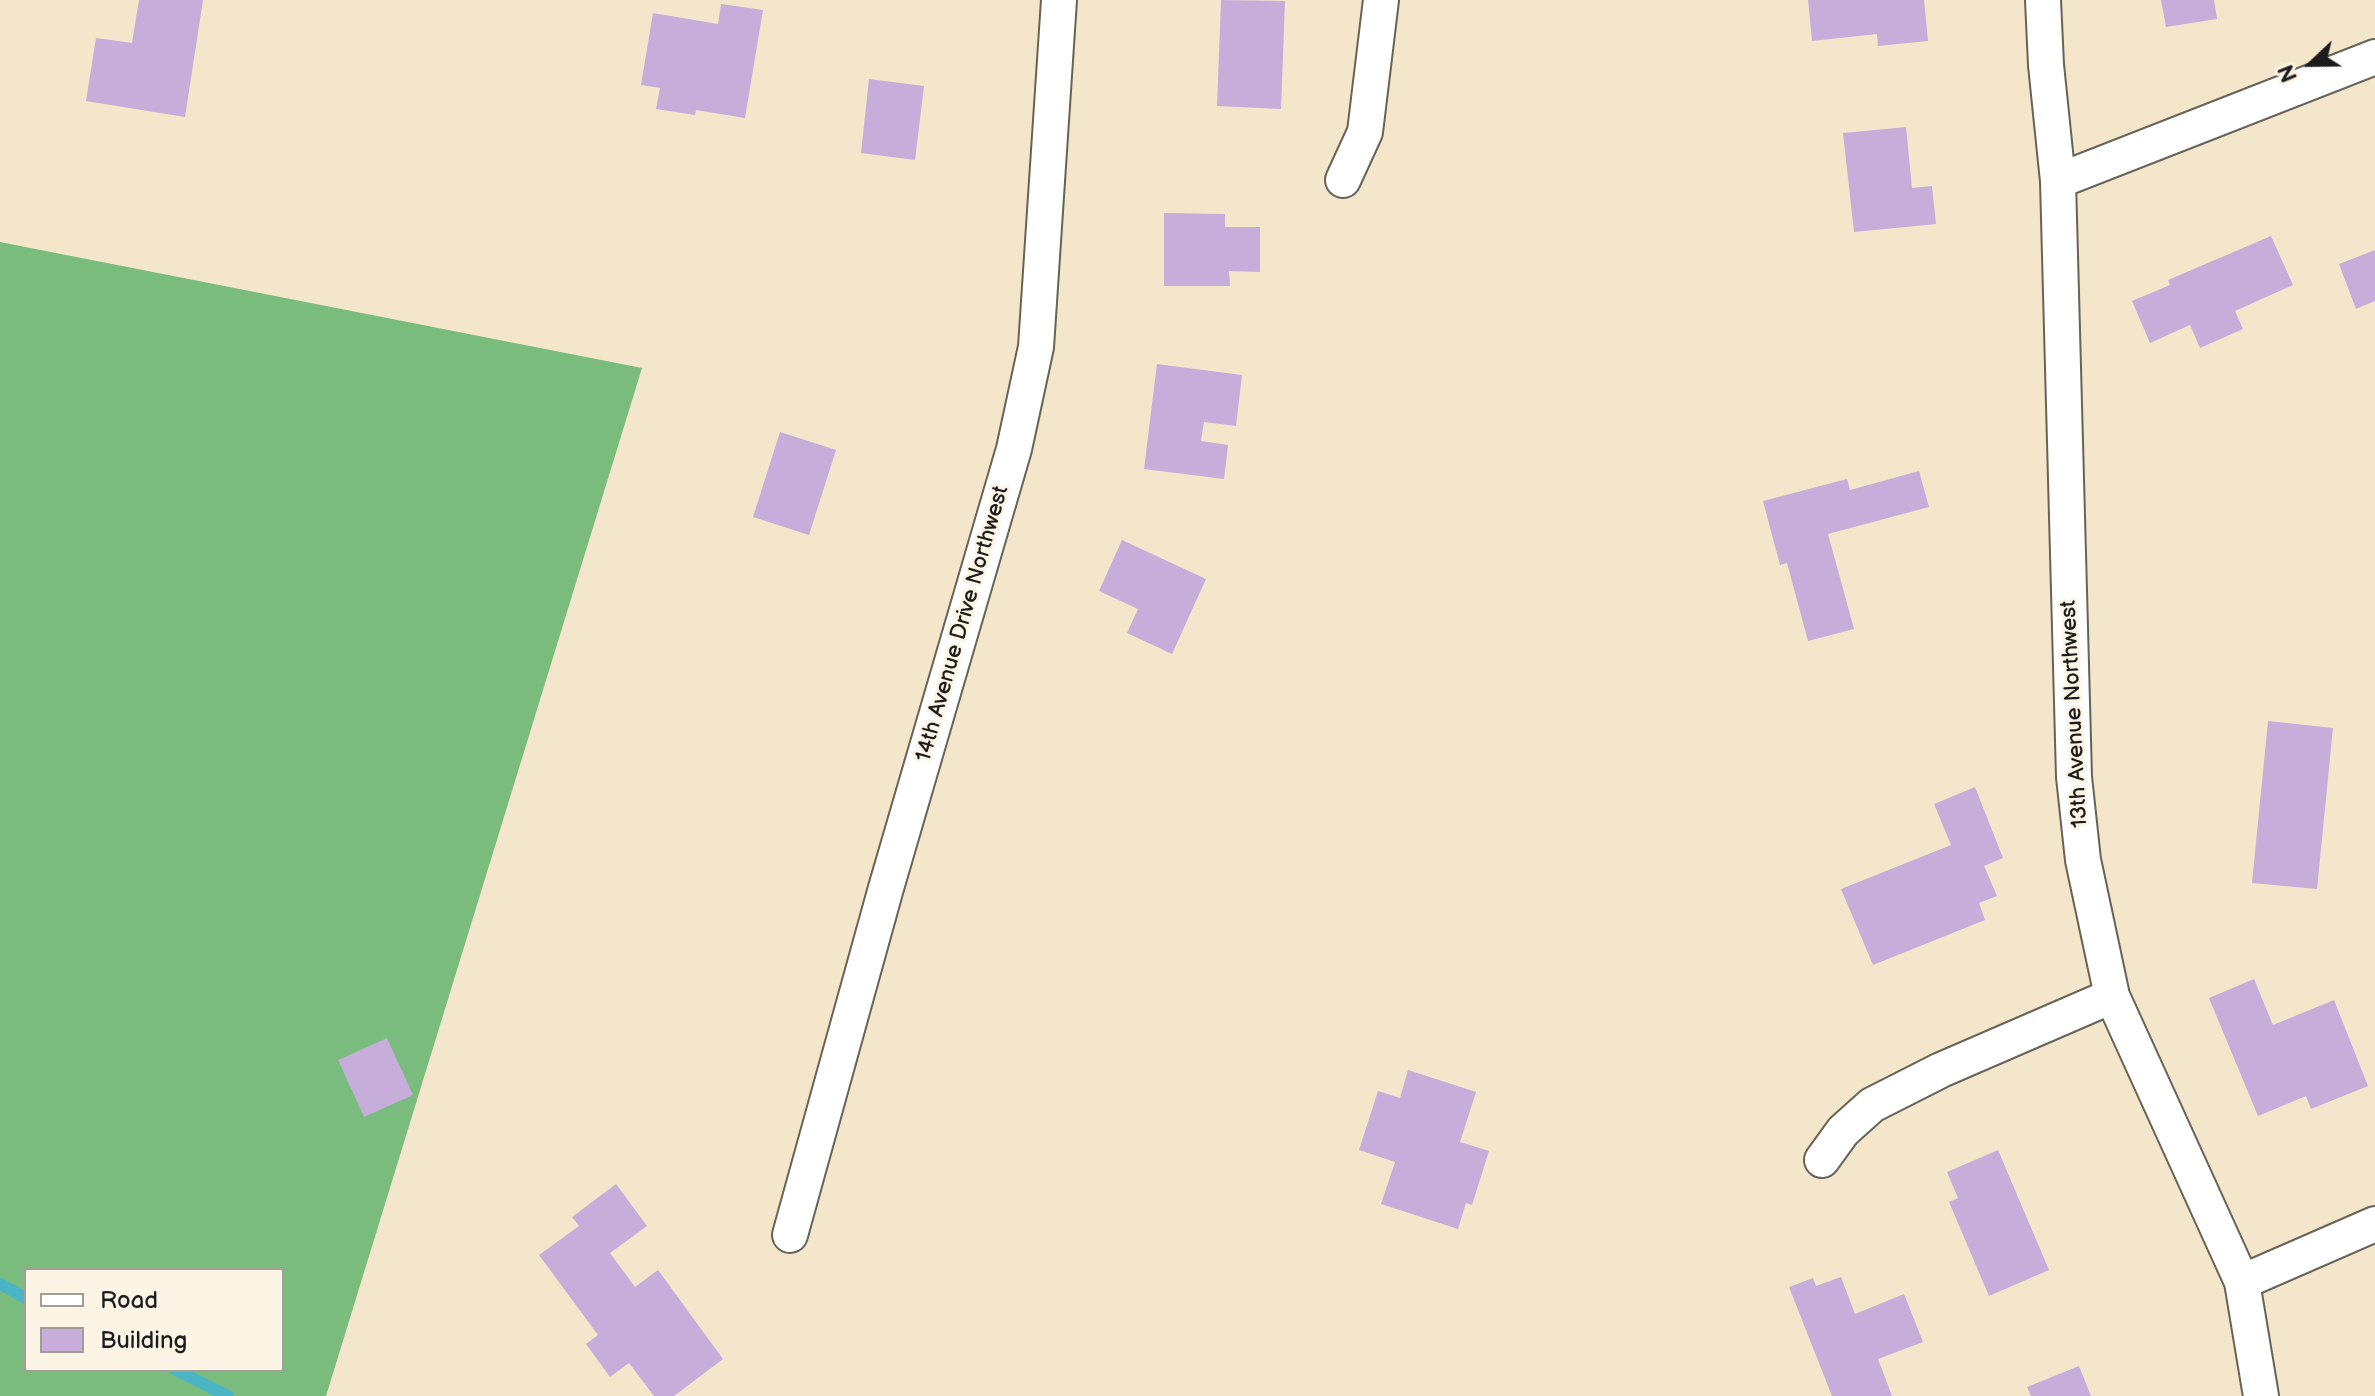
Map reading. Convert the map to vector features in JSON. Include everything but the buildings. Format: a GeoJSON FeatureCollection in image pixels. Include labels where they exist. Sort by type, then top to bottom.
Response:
{"type":"FeatureCollection","features":[{"type":"Feature","properties":{"kind":"street","name":"14th Avenue Drive Northwest"},"geometry":{"type":"LineString","coordinates":[[790,1235],[886,888],[1014,449],[1036,347],[1059,0]]}},
{"type":"Feature","properties":{"kind":"street"},"geometry":{"type":"LineString","coordinates":[[1343,180],[1365,132],[1381,0]]}},
{"type":"Feature","properties":{"kind":"street","name":"13th Avenue Northwest"},"geometry":{"type":"LineString","coordinates":[[2043,0],[2058,181],[2074,777],[2083,860],[2112,996],[2242,1282],[2261,1396]]}},
{"type":"Feature","properties":{"kind":"street"},"geometry":{"type":"LineString","coordinates":[[2058,181],[2375,57]]}},
{"type":"Feature","properties":{"kind":"street"},"geometry":{"type":"LineString","coordinates":[[1822,1160],[1843,1131],[1872,1105],[1941,1070],[2112,996]]}},
{"type":"Feature","properties":{"kind":"street"},"geometry":{"type":"LineString","coordinates":[[2242,1282],[2375,1224]]}},
{"type":"Feature","properties":{"kind":"green space"},"geometry":{"type":"Polygon","coordinates":[[[0,242],[642,368],[326,1396],[0,1396],[0,242]]]}},
{"type":"Feature","properties":{"kind":"waterway"},"geometry":{"type":"LineString","coordinates":[[0,1284],[24,1297]]}},
{"type":"Feature","properties":{"kind":"waterway"},"geometry":{"type":"LineString","coordinates":[[180,1372],[228,1396]]}}]}
